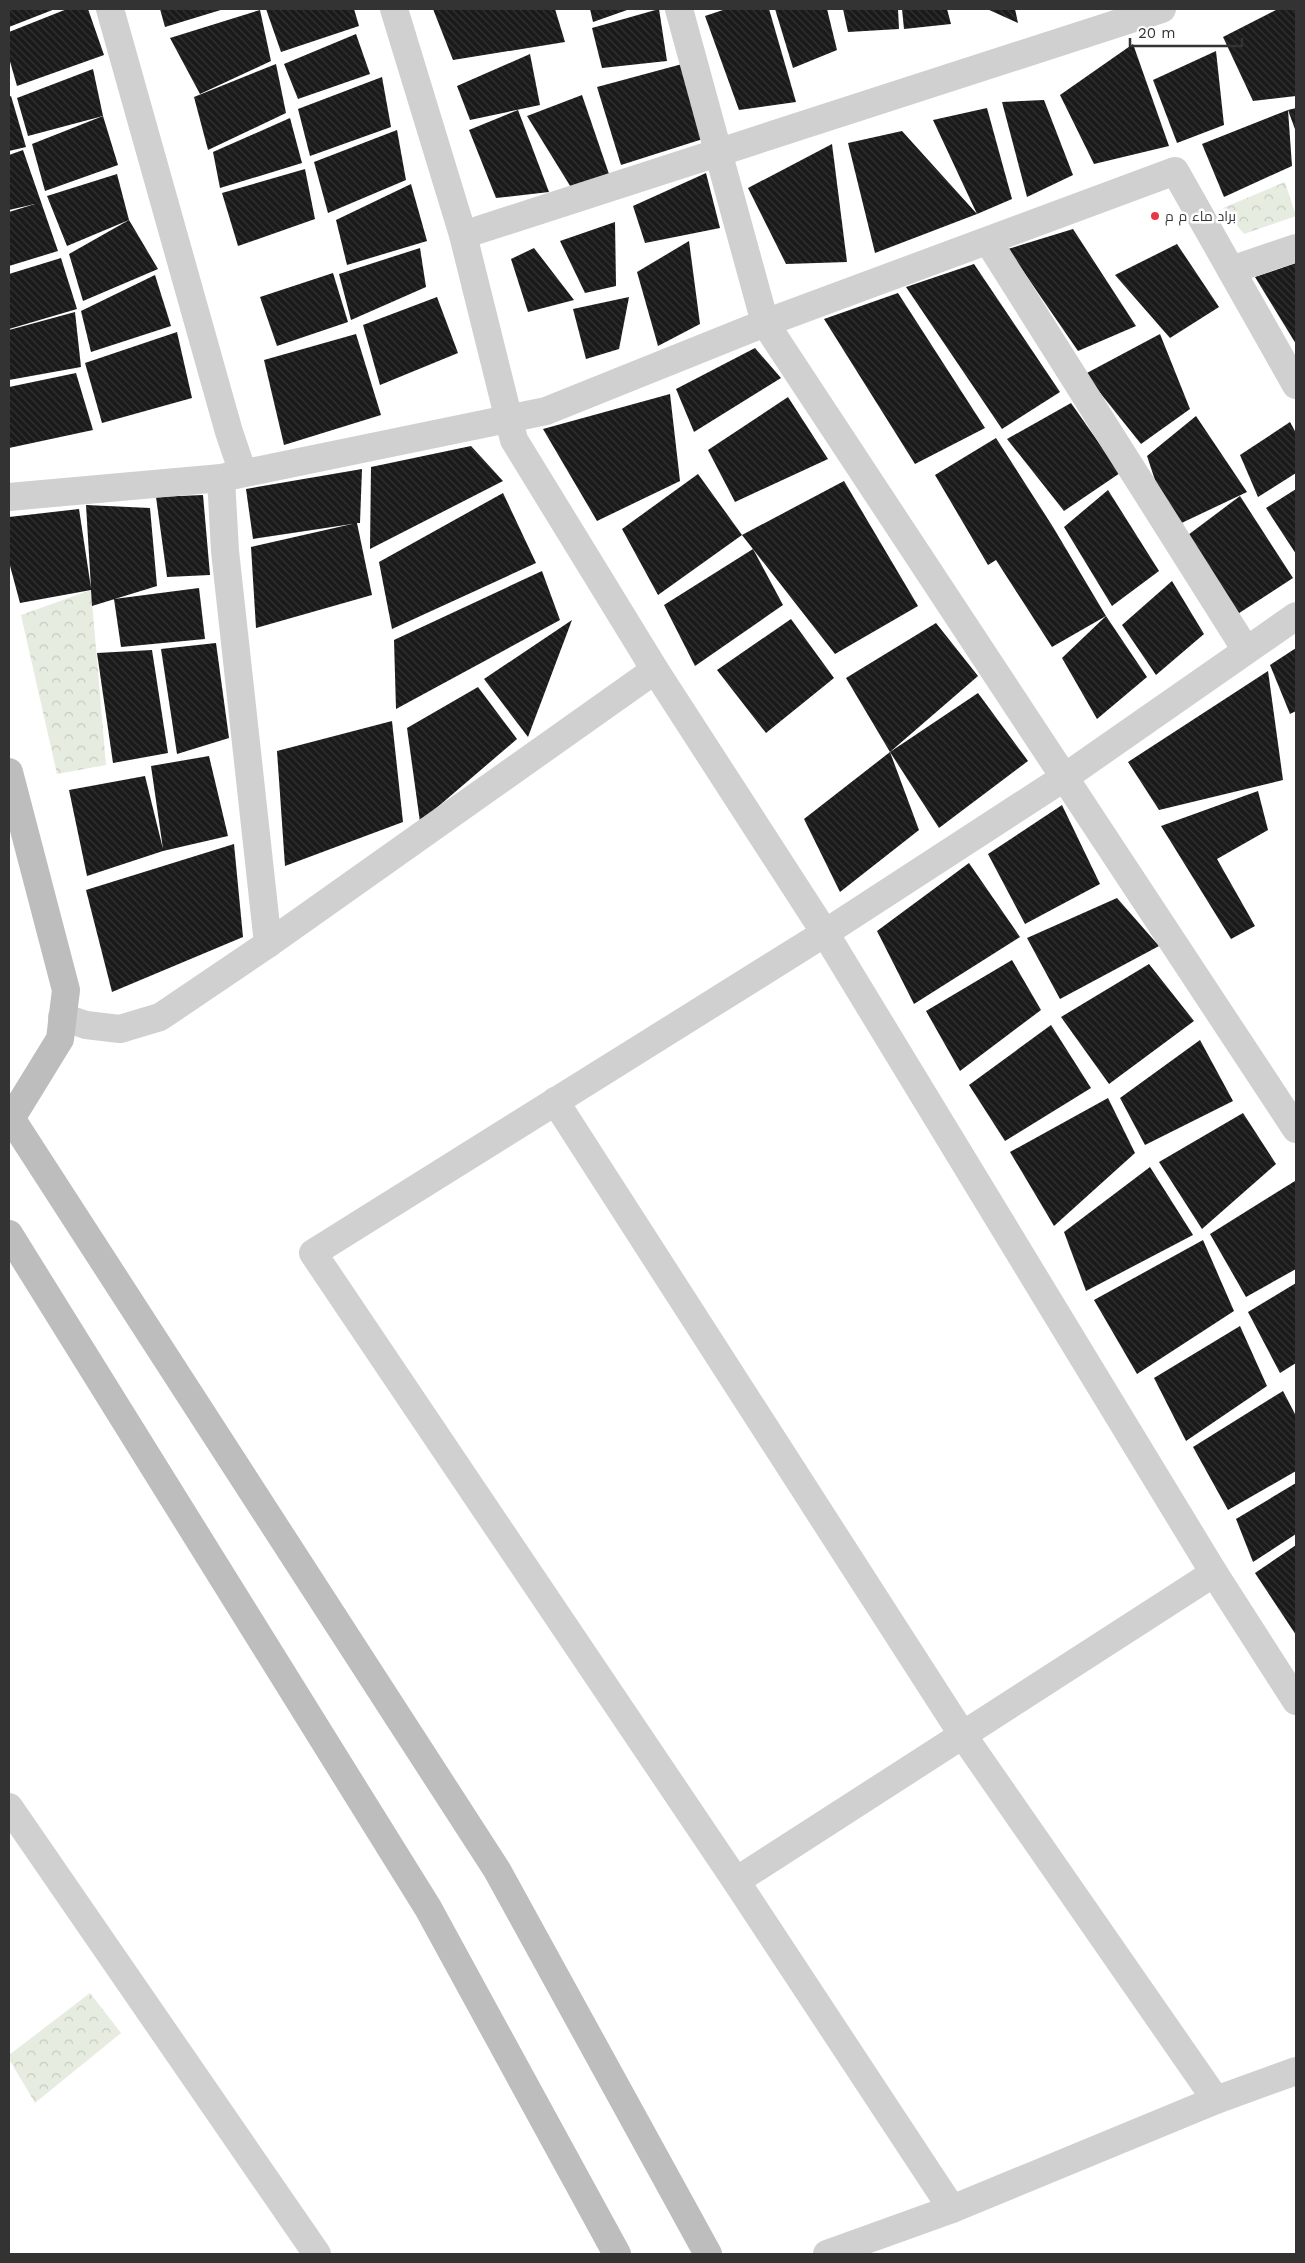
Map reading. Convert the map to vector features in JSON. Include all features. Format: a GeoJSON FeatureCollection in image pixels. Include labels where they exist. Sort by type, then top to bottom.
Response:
{"type":"FeatureCollection","features":[{"type":"Feature","properties":{"kind":"street"},"geometry":{"type":"LineString","coordinates":[[110,9],[229,432],[232,476],[225,551],[268,944]]}},
{"type":"Feature","properties":{"kind":"street"},"geometry":{"type":"LineString","coordinates":[[394,9],[462,235],[514,440],[655,670],[825,933],[1214,1573],[1296,1701]]}},
{"type":"Feature","properties":{"kind":"street"},"geometry":{"type":"LineString","coordinates":[[679,9],[766,323],[1296,1129]]}},
{"type":"Feature","properties":{"kind":"street"},"geometry":{"type":"LineString","coordinates":[[462,235],[1162,9]]}},
{"type":"Feature","properties":{"kind":"street"},"geometry":{"type":"LineString","coordinates":[[9,497],[232,476],[508,417],[546,411],[766,323],[1175,171],[1296,385]]}},
{"type":"Feature","properties":{"kind":"street"},"geometry":{"type":"LineString","coordinates":[[988,241],[1246,650]]}},
{"type":"Feature","properties":{"kind":"street"},"geometry":{"type":"LineString","coordinates":[[1231,270],[1296,248]]}},
{"type":"Feature","properties":{"kind":"street"},"geometry":{"type":"LineString","coordinates":[[952,2209],[736,1881],[314,1253],[825,933],[1065,777],[1296,616]]}},
{"type":"Feature","properties":{"kind":"street"},"geometry":{"type":"LineString","coordinates":[[62,1017],[86,1025],[120,1029],[160,1017],[268,944],[655,670]]}},
{"type":"Feature","properties":{"kind":"street"},"geometry":{"type":"LineString","coordinates":[[9,772],[66,990],[60,1039],[10,1119],[497,1870],[708,2254]]}},
{"type":"Feature","properties":{"kind":"street"},"geometry":{"type":"LineString","coordinates":[[555,1101],[962,1734],[1216,2100]]}},
{"type":"Feature","properties":{"kind":"street"},"geometry":{"type":"LineString","coordinates":[[9,1234],[428,1908],[617,2254]]}},
{"type":"Feature","properties":{"kind":"street"},"geometry":{"type":"LineString","coordinates":[[736,1881],[1214,1573]]}},
{"type":"Feature","properties":{"kind":"street"},"geometry":{"type":"LineString","coordinates":[[9,1807],[317,2254]]}},
{"type":"Feature","properties":{"kind":"street"},"geometry":{"type":"LineString","coordinates":[[827,2254],[952,2209],[1216,2100],[1296,2071]]}},
{"type":"Feature","properties":{"kind":"green space"},"geometry":{"type":"Polygon","coordinates":[[[1285,182],[1296,216],[1244,234],[1223,208],[1285,182]]]}},
{"type":"Feature","properties":{"kind":"green space"},"geometry":{"type":"Polygon","coordinates":[[[91,590],[106,765],[57,774],[21,615],[91,590]]]}},
{"type":"Feature","properties":{"kind":"green space"},"geometry":{"type":"Polygon","coordinates":[[[90,1993],[121,2033],[35,2103],[9,2059],[9,2055],[90,1993]]]}},
{"type":"Feature","properties":{"kind":"building"},"geometry":{"type":"Polygon","coordinates":[[[9,9],[55,9],[9,27],[9,9]]]}},
{"type":"Feature","properties":{"kind":"building"},"geometry":{"type":"Polygon","coordinates":[[[67,9],[88,9],[104,55],[17,86],[9,58],[9,32],[67,9]]]}},
{"type":"Feature","properties":{"kind":"building"},"geometry":{"type":"Polygon","coordinates":[[[160,9],[224,9],[165,27],[160,9]]]}},
{"type":"Feature","properties":{"kind":"building"},"geometry":{"type":"Polygon","coordinates":[[[266,9],[354,9],[359,26],[281,52],[266,9]]]}},
{"type":"Feature","properties":{"kind":"building"},"geometry":{"type":"Polygon","coordinates":[[[433,9],[555,9],[565,42],[453,60],[433,9]]]}},
{"type":"Feature","properties":{"kind":"building"},"geometry":{"type":"Polygon","coordinates":[[[590,9],[630,9],[593,22],[590,9]]]}},
{"type":"Feature","properties":{"kind":"building"},"geometry":{"type":"Polygon","coordinates":[[[659,9],[667,61],[602,68],[592,28],[659,9]]]}},
{"type":"Feature","properties":{"kind":"building"},"geometry":{"type":"Polygon","coordinates":[[[726,9],[769,9],[796,102],[739,110],[705,16],[726,9]]]}},
{"type":"Feature","properties":{"kind":"building"},"geometry":{"type":"Polygon","coordinates":[[[775,9],[827,9],[837,50],[793,68],[775,9]]]}},
{"type":"Feature","properties":{"kind":"building"},"geometry":{"type":"Polygon","coordinates":[[[843,9],[898,9],[899,29],[848,32],[843,9]]]}},
{"type":"Feature","properties":{"kind":"building"},"geometry":{"type":"Polygon","coordinates":[[[902,9],[947,9],[951,24],[904,29],[902,9]]]}},
{"type":"Feature","properties":{"kind":"building"},"geometry":{"type":"Polygon","coordinates":[[[987,9],[1015,9],[1018,23],[987,9]]]}},
{"type":"Feature","properties":{"kind":"building"},"geometry":{"type":"Polygon","coordinates":[[[1278,9],[1296,9],[1296,96],[1253,101],[1223,37],[1278,9]]]}},
{"type":"Feature","properties":{"kind":"building"},"geometry":{"type":"Polygon","coordinates":[[[260,10],[271,61],[200,94],[170,38],[260,10]]]}},
{"type":"Feature","properties":{"kind":"building"},"geometry":{"type":"Polygon","coordinates":[[[356,34],[370,74],[298,99],[284,64],[356,34]]]}},
{"type":"Feature","properties":{"kind":"building"},"geometry":{"type":"Polygon","coordinates":[[[1133,44],[1169,146],[1094,164],[1060,95],[1133,44]]]}},
{"type":"Feature","properties":{"kind":"building"},"geometry":{"type":"Polygon","coordinates":[[[1216,51],[1224,125],[1177,143],[1153,80],[1216,51]]]}},
{"type":"Feature","properties":{"kind":"building"},"geometry":{"type":"Polygon","coordinates":[[[530,54],[540,105],[470,120],[457,86],[530,54]]]}},
{"type":"Feature","properties":{"kind":"building"},"geometry":{"type":"Polygon","coordinates":[[[686,63],[706,138],[621,165],[597,87],[686,63]]]}},
{"type":"Feature","properties":{"kind":"building"},"geometry":{"type":"Polygon","coordinates":[[[276,64],[286,113],[208,150],[194,97],[276,64]]]}},
{"type":"Feature","properties":{"kind":"building"},"geometry":{"type":"Polygon","coordinates":[[[93,69],[103,116],[28,136],[17,98],[93,69]]]}},
{"type":"Feature","properties":{"kind":"building"},"geometry":{"type":"Polygon","coordinates":[[[382,77],[391,127],[310,156],[298,109],[382,77]]]}},
{"type":"Feature","properties":{"kind":"building"},"geometry":{"type":"Polygon","coordinates":[[[582,95],[610,177],[572,189],[527,116],[582,95]]]}},
{"type":"Feature","properties":{"kind":"building"},"geometry":{"type":"Polygon","coordinates":[[[11,96],[26,147],[9,151],[9,97],[11,96]]]}},
{"type":"Feature","properties":{"kind":"building"},"geometry":{"type":"Polygon","coordinates":[[[1044,100],[1073,175],[1027,197],[1002,102],[1044,100]]]}},
{"type":"Feature","properties":{"kind":"building"},"geometry":{"type":"Polygon","coordinates":[[[987,108],[1012,199],[977,214],[933,120],[987,108]]]}},
{"type":"Feature","properties":{"kind":"building"},"geometry":{"type":"Polygon","coordinates":[[[1296,108],[1296,132],[1288,110],[1296,108]]]}},
{"type":"Feature","properties":{"kind":"building"},"geometry":{"type":"Polygon","coordinates":[[[518,110],[549,192],[496,198],[469,130],[518,110]]]}},
{"type":"Feature","properties":{"kind":"building"},"geometry":{"type":"Polygon","coordinates":[[[1288,110],[1292,166],[1224,197],[1202,144],[1288,110]]]}},
{"type":"Feature","properties":{"kind":"building"},"geometry":{"type":"Polygon","coordinates":[[[103,116],[118,165],[45,191],[32,144],[103,116]]]}},
{"type":"Feature","properties":{"kind":"building"},"geometry":{"type":"Polygon","coordinates":[[[290,118],[302,163],[220,188],[213,152],[290,118]]]}},
{"type":"Feature","properties":{"kind":"building"},"geometry":{"type":"Polygon","coordinates":[[[397,130],[406,180],[328,213],[314,162],[397,130]]]}},
{"type":"Feature","properties":{"kind":"building"},"geometry":{"type":"Polygon","coordinates":[[[902,131],[977,214],[875,253],[848,143],[902,131]]]}},
{"type":"Feature","properties":{"kind":"building"},"geometry":{"type":"Polygon","coordinates":[[[832,144],[847,262],[786,264],[748,188],[832,144]]]}},
{"type":"Feature","properties":{"kind":"building"},"geometry":{"type":"Polygon","coordinates":[[[23,150],[58,251],[9,266],[9,212],[35,204],[9,210],[9,155],[23,150]]]}},
{"type":"Feature","properties":{"kind":"building"},"geometry":{"type":"Polygon","coordinates":[[[305,169],[315,219],[238,246],[222,193],[305,169]]]}},
{"type":"Feature","properties":{"kind":"building"},"geometry":{"type":"Polygon","coordinates":[[[706,173],[720,228],[645,243],[633,206],[706,173]]]}},
{"type":"Feature","properties":{"kind":"building"},"geometry":{"type":"Polygon","coordinates":[[[117,174],[129,220],[67,246],[47,196],[117,174]]]}},
{"type":"Feature","properties":{"kind":"building"},"geometry":{"type":"Polygon","coordinates":[[[411,184],[427,241],[347,265],[336,220],[411,184]]]}},
{"type":"Feature","properties":{"kind":"building"},"geometry":{"type":"Polygon","coordinates":[[[129,220],[158,269],[83,301],[69,254],[129,220]]]}},
{"type":"Feature","properties":{"kind":"building"},"geometry":{"type":"Polygon","coordinates":[[[615,222],[616,286],[585,293],[560,241],[615,222]]]}},
{"type":"Feature","properties":{"kind":"building"},"geometry":{"type":"Polygon","coordinates":[[[1073,229],[1136,326],[1078,351],[1008,249],[1073,229]]]}},
{"type":"Feature","properties":{"kind":"building"},"geometry":{"type":"Polygon","coordinates":[[[689,241],[700,324],[658,346],[637,272],[689,241]]]}},
{"type":"Feature","properties":{"kind":"building"},"geometry":{"type":"Polygon","coordinates":[[[1177,244],[1219,307],[1170,338],[1115,275],[1177,244]]]}},
{"type":"Feature","properties":{"kind":"building"},"geometry":{"type":"Polygon","coordinates":[[[420,248],[426,287],[351,320],[339,274],[420,248]]]}},
{"type":"Feature","properties":{"kind":"building"},"geometry":{"type":"Polygon","coordinates":[[[534,248],[574,300],[528,312],[511,259],[534,248]]]}},
{"type":"Feature","properties":{"kind":"building"},"geometry":{"type":"Polygon","coordinates":[[[61,258],[77,309],[9,329],[9,274],[61,258]]]}},
{"type":"Feature","properties":{"kind":"building"},"geometry":{"type":"Polygon","coordinates":[[[1296,263],[1296,344],[1255,277],[1296,263]]]}},
{"type":"Feature","properties":{"kind":"building"},"geometry":{"type":"Polygon","coordinates":[[[974,264],[1060,392],[1002,429],[906,287],[974,264]]]}},
{"type":"Feature","properties":{"kind":"building"},"geometry":{"type":"Polygon","coordinates":[[[333,273],[348,322],[277,346],[260,297],[333,273]]]}},
{"type":"Feature","properties":{"kind":"building"},"geometry":{"type":"Polygon","coordinates":[[[155,275],[171,326],[91,352],[81,311],[155,275]]]}},
{"type":"Feature","properties":{"kind":"building"},"geometry":{"type":"Polygon","coordinates":[[[898,293],[985,428],[915,464],[824,319],[898,293]]]}},
{"type":"Feature","properties":{"kind":"building"},"geometry":{"type":"Polygon","coordinates":[[[437,297],[458,353],[380,385],[363,325],[437,297]]]}},
{"type":"Feature","properties":{"kind":"building"},"geometry":{"type":"Polygon","coordinates":[[[629,297],[619,349],[586,359],[573,309],[629,297]]]}},
{"type":"Feature","properties":{"kind":"building"},"geometry":{"type":"Polygon","coordinates":[[[75,312],[81,367],[9,380],[9,330],[75,312]]]}},
{"type":"Feature","properties":{"kind":"building"},"geometry":{"type":"Polygon","coordinates":[[[177,332],[192,398],[102,423],[85,363],[177,332]]]}},
{"type":"Feature","properties":{"kind":"building"},"geometry":{"type":"Polygon","coordinates":[[[356,334],[381,415],[284,445],[264,360],[356,334]]]}},
{"type":"Feature","properties":{"kind":"building"},"geometry":{"type":"Polygon","coordinates":[[[1160,334],[1190,409],[1141,444],[1085,374],[1160,334]]]}},
{"type":"Feature","properties":{"kind":"building"},"geometry":{"type":"Polygon","coordinates":[[[755,348],[781,378],[694,432],[676,389],[755,348]]]}},
{"type":"Feature","properties":{"kind":"building"},"geometry":{"type":"Polygon","coordinates":[[[76,373],[93,430],[9,448],[9,387],[76,373]]]}},
{"type":"Feature","properties":{"kind":"building"},"geometry":{"type":"Polygon","coordinates":[[[670,394],[680,481],[597,521],[543,429],[670,394]]]}},
{"type":"Feature","properties":{"kind":"building"},"geometry":{"type":"Polygon","coordinates":[[[788,397],[828,459],[735,502],[708,450],[788,397]]]}},
{"type":"Feature","properties":{"kind":"building"},"geometry":{"type":"Polygon","coordinates":[[[1071,403],[1120,473],[1064,511],[1007,439],[1071,403]]]}},
{"type":"Feature","properties":{"kind":"building"},"geometry":{"type":"Polygon","coordinates":[[[1196,416],[1247,492],[1171,528],[1147,456],[1196,416]]]}},
{"type":"Feature","properties":{"kind":"building"},"geometry":{"type":"Polygon","coordinates":[[[1290,422],[1296,433],[1296,473],[1258,497],[1240,455],[1290,422]]]}},
{"type":"Feature","properties":{"kind":"building"},"geometry":{"type":"Polygon","coordinates":[[[996,438],[1053,527],[1106,616],[1052,647],[996,560],[988,565],[935,475],[996,438]]]}},
{"type":"Feature","properties":{"kind":"building"},"geometry":{"type":"Polygon","coordinates":[[[471,446],[503,481],[370,549],[371,467],[471,446]]]}},
{"type":"Feature","properties":{"kind":"building"},"geometry":{"type":"Polygon","coordinates":[[[362,469],[360,523],[357,523],[372,595],[256,628],[251,547],[352,524],[253,539],[246,489],[362,469]]]}},
{"type":"Feature","properties":{"kind":"building"},"geometry":{"type":"Polygon","coordinates":[[[698,474],[742,535],[658,595],[622,529],[698,474]]]}},
{"type":"Feature","properties":{"kind":"building"},"geometry":{"type":"Polygon","coordinates":[[[844,481],[918,606],[835,654],[742,535],[844,481]]]}},
{"type":"Feature","properties":{"kind":"building"},"geometry":{"type":"Polygon","coordinates":[[[1296,489],[1296,554],[1266,508],[1296,489]]]}},
{"type":"Feature","properties":{"kind":"building"},"geometry":{"type":"Polygon","coordinates":[[[1108,490],[1159,571],[1112,606],[1064,527],[1108,490]]]}},
{"type":"Feature","properties":{"kind":"building"},"geometry":{"type":"Polygon","coordinates":[[[503,493],[536,563],[392,629],[379,562],[503,493]]]}},
{"type":"Feature","properties":{"kind":"building"},"geometry":{"type":"Polygon","coordinates":[[[203,495],[210,575],[167,577],[156,497],[203,495]]]}},
{"type":"Feature","properties":{"kind":"building"},"geometry":{"type":"Polygon","coordinates":[[[1240,496],[1293,578],[1233,617],[1188,535],[1240,496]]]}},
{"type":"Feature","properties":{"kind":"building"},"geometry":{"type":"Polygon","coordinates":[[[86,505],[150,508],[157,586],[92,606],[91,590],[20,603],[9,562],[9,517],[79,509],[91,588],[86,505]]]}},
{"type":"Feature","properties":{"kind":"building"},"geometry":{"type":"Polygon","coordinates":[[[753,549],[783,605],[695,666],[664,605],[753,549]]]}},
{"type":"Feature","properties":{"kind":"building"},"geometry":{"type":"Polygon","coordinates":[[[542,571],[560,620],[396,709],[394,640],[542,571]]]}},
{"type":"Feature","properties":{"kind":"building"},"geometry":{"type":"Polygon","coordinates":[[[1172,581],[1204,634],[1156,675],[1122,625],[1172,581]]]}},
{"type":"Feature","properties":{"kind":"building"},"geometry":{"type":"Polygon","coordinates":[[[199,588],[205,639],[121,647],[114,599],[199,588]]]}},
{"type":"Feature","properties":{"kind":"building"},"geometry":{"type":"Polygon","coordinates":[[[1106,616],[1147,677],[1097,719],[1062,658],[1106,616]]]}},
{"type":"Feature","properties":{"kind":"building"},"geometry":{"type":"Polygon","coordinates":[[[791,619],[834,678],[766,733],[717,670],[791,619]]]}},
{"type":"Feature","properties":{"kind":"building"},"geometry":{"type":"Polygon","coordinates":[[[572,620],[528,737],[484,679],[572,620]]]}},
{"type":"Feature","properties":{"kind":"building"},"geometry":{"type":"Polygon","coordinates":[[[936,623],[978,676],[890,752],[846,678],[936,623]]]}},
{"type":"Feature","properties":{"kind":"building"},"geometry":{"type":"Polygon","coordinates":[[[216,643],[229,738],[177,754],[161,649],[216,643]]]}},
{"type":"Feature","properties":{"kind":"building"},"geometry":{"type":"Polygon","coordinates":[[[1296,648],[1296,711],[1290,714],[1270,665],[1296,648]]]}},
{"type":"Feature","properties":{"kind":"building"},"geometry":{"type":"Polygon","coordinates":[[[152,650],[168,753],[113,763],[97,653],[152,650]]]}},
{"type":"Feature","properties":{"kind":"building"},"geometry":{"type":"Polygon","coordinates":[[[1268,671],[1283,780],[1159,810],[1128,762],[1268,671]]]}},
{"type":"Feature","properties":{"kind":"building"},"geometry":{"type":"Polygon","coordinates":[[[478,687],[517,739],[420,822],[407,728],[478,687]]]}},
{"type":"Feature","properties":{"kind":"building"},"geometry":{"type":"Polygon","coordinates":[[[978,693],[1028,761],[939,828],[890,752],[978,693]]]}},
{"type":"Feature","properties":{"kind":"building"},"geometry":{"type":"Polygon","coordinates":[[[392,721],[403,822],[285,866],[277,751],[392,721]]]}},
{"type":"Feature","properties":{"kind":"building"},"geometry":{"type":"Polygon","coordinates":[[[890,752],[919,830],[840,892],[804,819],[890,752]]]}},
{"type":"Feature","properties":{"kind":"building"},"geometry":{"type":"Polygon","coordinates":[[[209,756],[228,836],[163,851],[87,876],[69,790],[145,776],[163,849],[151,766],[209,756]]]}},
{"type":"Feature","properties":{"kind":"building"},"geometry":{"type":"Polygon","coordinates":[[[1258,791],[1268,830],[1217,859],[1255,926],[1231,939],[1161,826],[1258,791]]]}},
{"type":"Feature","properties":{"kind":"building"},"geometry":{"type":"Polygon","coordinates":[[[1062,805],[1100,884],[1025,924],[988,854],[1062,805]]]}},
{"type":"Feature","properties":{"kind":"building"},"geometry":{"type":"Polygon","coordinates":[[[234,844],[243,937],[112,992],[86,890],[234,844]]]}},
{"type":"Feature","properties":{"kind":"building"},"geometry":{"type":"Polygon","coordinates":[[[969,863],[1020,937],[914,1004],[877,931],[969,863]]]}},
{"type":"Feature","properties":{"kind":"building"},"geometry":{"type":"Polygon","coordinates":[[[1117,898],[1159,946],[1060,999],[1027,938],[1117,898]]]}},
{"type":"Feature","properties":{"kind":"building"},"geometry":{"type":"Polygon","coordinates":[[[1012,960],[1041,1010],[960,1071],[926,1011],[1012,960]]]}},
{"type":"Feature","properties":{"kind":"building"},"geometry":{"type":"Polygon","coordinates":[[[1149,964],[1194,1021],[1109,1084],[1061,1017],[1149,964]]]}},
{"type":"Feature","properties":{"kind":"building"},"geometry":{"type":"Polygon","coordinates":[[[1051,1025],[1091,1088],[1005,1141],[969,1085],[1051,1025]]]}},
{"type":"Feature","properties":{"kind":"building"},"geometry":{"type":"Polygon","coordinates":[[[1200,1040],[1233,1101],[1145,1145],[1120,1098],[1200,1040]]]}},
{"type":"Feature","properties":{"kind":"building"},"geometry":{"type":"Polygon","coordinates":[[[1108,1098],[1135,1153],[1054,1226],[1010,1152],[1108,1098]]]}},
{"type":"Feature","properties":{"kind":"building"},"geometry":{"type":"Polygon","coordinates":[[[1243,1113],[1276,1164],[1202,1229],[1159,1162],[1243,1113]]]}},
{"type":"Feature","properties":{"kind":"building"},"geometry":{"type":"Polygon","coordinates":[[[1150,1167],[1193,1235],[1086,1291],[1064,1232],[1150,1167]]]}},
{"type":"Feature","properties":{"kind":"building"},"geometry":{"type":"Polygon","coordinates":[[[1295,1181],[1296,1269],[1246,1297],[1210,1234],[1295,1181]]]}},
{"type":"Feature","properties":{"kind":"building"},"geometry":{"type":"Polygon","coordinates":[[[1203,1240],[1234,1311],[1137,1374],[1094,1300],[1203,1240]]]}},
{"type":"Feature","properties":{"kind":"building"},"geometry":{"type":"Polygon","coordinates":[[[1296,1283],[1296,1363],[1280,1373],[1248,1312],[1296,1283]]]}},
{"type":"Feature","properties":{"kind":"building"},"geometry":{"type":"Polygon","coordinates":[[[1240,1326],[1267,1386],[1186,1441],[1154,1378],[1240,1326]]]}},
{"type":"Feature","properties":{"kind":"building"},"geometry":{"type":"Polygon","coordinates":[[[1283,1391],[1296,1416],[1296,1471],[1228,1510],[1193,1447],[1283,1391]]]}},
{"type":"Feature","properties":{"kind":"building"},"geometry":{"type":"Polygon","coordinates":[[[1296,1483],[1296,1534],[1253,1562],[1236,1519],[1296,1483]]]}},
{"type":"Feature","properties":{"kind":"building"},"geometry":{"type":"Polygon","coordinates":[[[1296,1545],[1296,1635],[1255,1573],[1296,1545]]]}},
{"type":"Feature","properties":{"kind":"place","name":"براد ماء م م"},"geometry":{"type":"Point","coordinates":[1155,216]}}]}
